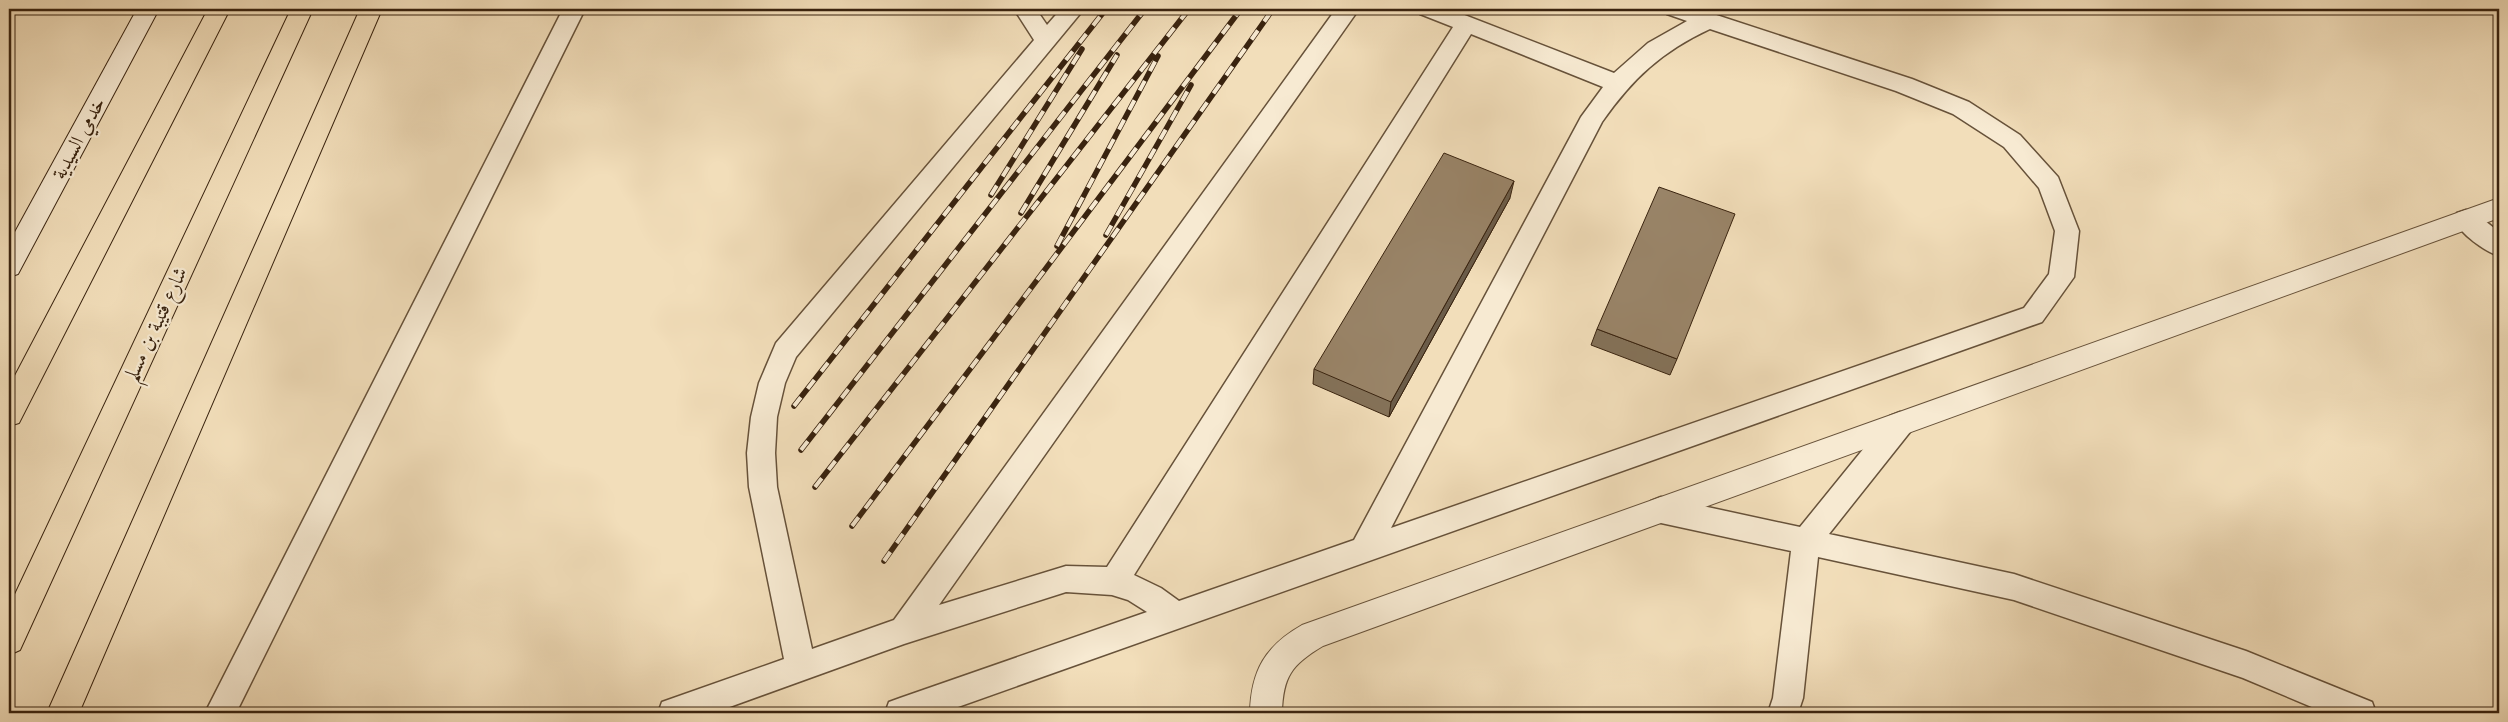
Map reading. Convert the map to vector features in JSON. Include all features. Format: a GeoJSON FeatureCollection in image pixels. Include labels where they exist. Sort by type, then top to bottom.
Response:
{"type":"FeatureCollection","features":[{"type":"Feature","properties":{"kind":"highway"},"geometry":{"type":"LineString","coordinates":[[9,414],[219,9]]}},
{"type":"Feature","properties":{"kind":"highway","name":"شارع قتيبة بن مسلم"},"geometry":{"type":"LineString","coordinates":[[9,640],[302,9]]}},
{"type":"Feature","properties":{"kind":"highway"},"geometry":{"type":"LineString","coordinates":[[63,713],[371,9]]}},
{"type":"Feature","properties":{"kind":"street","name":"خدمي السيدية"},"geometry":{"type":"LineString","coordinates":[[9,266],[148,9]]}},
{"type":"Feature","properties":{"kind":"street"},"geometry":{"type":"LineString","coordinates":[[1266,713],[1266,694],[1271,675],[1282,658],[1296,644],[1313,635],[2499,208]]}},
{"type":"Feature","properties":{"kind":"lane"},"geometry":{"type":"LineString","coordinates":[[220,713],[574,9]]}},
{"type":"Feature","properties":{"kind":"lane"},"geometry":{"type":"LineString","coordinates":[[1025,9],[1046,41]]}},
{"type":"Feature","properties":{"kind":"lane"},"geometry":{"type":"LineString","coordinates":[[801,668],[763,487],[761,453],[764,417],[772,384],[785,351],[1074,9]]}},
{"type":"Feature","properties":{"kind":"lane"},"geometry":{"type":"LineString","coordinates":[[904,630],[1348,9]]}},
{"type":"Feature","properties":{"kind":"lane"},"geometry":{"type":"LineString","coordinates":[[1428,9],[1616,83]]}},
{"type":"Feature","properties":{"kind":"lane"},"geometry":{"type":"LineString","coordinates":[[900,713],[2033,315],[2061,277],[2067,231],[2049,184],[2012,141],[1961,108],[1904,86],[1675,9]]}},
{"type":"Feature","properties":{"kind":"lane"},"geometry":{"type":"LineString","coordinates":[[1364,550],[1593,117],[1616,83],[1635,64],[1658,47],[1709,20]]}},
{"type":"Feature","properties":{"kind":"lane"},"geometry":{"type":"LineString","coordinates":[[1115,580],[1466,24]]}},
{"type":"Feature","properties":{"kind":"lane"},"geometry":{"type":"LineString","coordinates":[[2466,220],[2499,246]]}},
{"type":"Feature","properties":{"kind":"lane"},"geometry":{"type":"LineString","coordinates":[[1782,713],[1788,698],[1806,541],[1900,424]]}},
{"type":"Feature","properties":{"kind":"lane"},"geometry":{"type":"LineString","coordinates":[[1661,510],[2014,587],[2246,665],[2361,713]]}},
{"type":"Feature","properties":{"kind":"lane"},"geometry":{"type":"LineString","coordinates":[[673,713],[904,630],[1066,579],[1091,577],[1115,580],[1144,592],[1158,601],[1175,617]]}},
{"type":"Feature","properties":{"kind":"building"},"geometry":{"type":"Polygon","coordinates":[[[1444,153],[1514,181],[1391,402],[1314,369],[1444,153]]]}},
{"type":"Feature","properties":{"kind":"building"},"geometry":{"type":"Polygon","coordinates":[[[1659,187],[1735,214],[1677,359],[1597,329],[1659,187]]]}},
{"type":"Feature","properties":{"kind":"railway"},"geometry":{"type":"LineString","coordinates":[[794,406],[1106,9]]}},
{"type":"Feature","properties":{"kind":"railway"},"geometry":{"type":"LineString","coordinates":[[801,450],[1145,9]]}},
{"type":"Feature","properties":{"kind":"railway"},"geometry":{"type":"LineString","coordinates":[[815,487],[1189,9]]}},
{"type":"Feature","properties":{"kind":"railway"},"geometry":{"type":"LineString","coordinates":[[852,526],[1241,9]]}},
{"type":"Feature","properties":{"kind":"railway"},"geometry":{"type":"LineString","coordinates":[[884,561],[1273,9]]}},
{"type":"Feature","properties":{"kind":"railway"},"geometry":{"type":"LineString","coordinates":[[991,195],[1082,49]]}},
{"type":"Feature","properties":{"kind":"railway"},"geometry":{"type":"LineString","coordinates":[[1021,213],[1117,55]]}},
{"type":"Feature","properties":{"kind":"railway"},"geometry":{"type":"LineString","coordinates":[[1057,246],[1158,56]]}},
{"type":"Feature","properties":{"kind":"railway"},"geometry":{"type":"LineString","coordinates":[[1106,235],[1191,85]]}}]}
